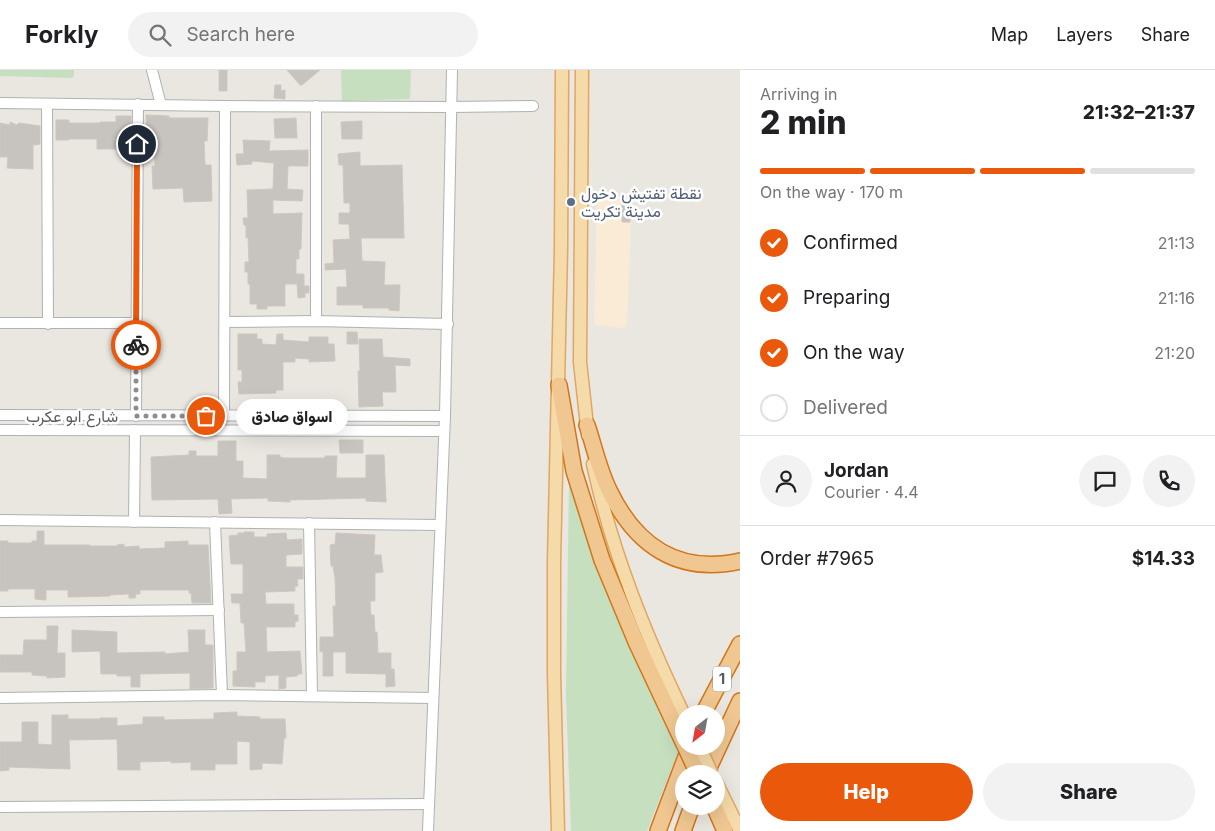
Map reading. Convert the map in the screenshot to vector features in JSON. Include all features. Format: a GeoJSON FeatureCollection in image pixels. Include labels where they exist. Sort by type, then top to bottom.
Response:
{"type":"FeatureCollection","features":[{"type":"Feature","properties":{"kind":"highway"},"geometry":{"type":"LineString","coordinates":[[559,386],[574,470],[602,560],[675,706]]}},
{"type":"Feature","properties":{"kind":"highway"},"geometry":{"type":"LineString","coordinates":[[587,425],[608,488],[624,517],[642,538],[663,553],[688,562],[713,566],[740,561]]}},
{"type":"Feature","properties":{"kind":"highway","name":"1"},"geometry":{"type":"LineString","coordinates":[[708,705],[740,644]]}},
{"type":"Feature","properties":{"kind":"highway","name":"1"},"geometry":{"type":"LineString","coordinates":[[710,765],[740,701]]}},
{"type":"Feature","properties":{"kind":"highway"},"geometry":{"type":"LineString","coordinates":[[658,831],[687,755]]}},
{"type":"Feature","properties":{"kind":"highway"},"geometry":{"type":"LineString","coordinates":[[683,831],[689,815]]}},
{"type":"Feature","properties":{"kind":"highway"},"geometry":{"type":"LineString","coordinates":[[718,815],[724,827]]}},
{"type":"Feature","properties":{"kind":"main road"},"geometry":{"type":"LineString","coordinates":[[558,831],[554,674],[554,562],[559,386],[562,70]]}},
{"type":"Feature","properties":{"kind":"main road"},"geometry":{"type":"LineString","coordinates":[[582,70],[580,362],[591,456],[618,557],[675,705]]}},
{"type":"Feature","properties":{"kind":"main road"},"geometry":{"type":"LineString","coordinates":[[725,801],[740,831]]}},
{"type":"Feature","properties":{"kind":"street"},"geometry":{"type":"LineString","coordinates":[[152,70],[161,105]]}},
{"type":"Feature","properties":{"kind":"street"},"geometry":{"type":"LineString","coordinates":[[428,831],[448,324],[452,70]]}},
{"type":"Feature","properties":{"kind":"street"},"geometry":{"type":"LineString","coordinates":[[0,103],[225,106],[533,106]]}},
{"type":"Feature","properties":{"kind":"street"},"geometry":{"type":"LineString","coordinates":[[47,104],[48,324]]}},
{"type":"Feature","properties":{"kind":"street"},"geometry":{"type":"LineString","coordinates":[[136,416],[138,104]]}},
{"type":"Feature","properties":{"kind":"street"},"geometry":{"type":"LineString","coordinates":[[224,416],[226,322],[225,106]]}},
{"type":"Feature","properties":{"kind":"street"},"geometry":{"type":"LineString","coordinates":[[316,106],[316,321]]}},
{"type":"Feature","properties":{"kind":"street"},"geometry":{"type":"LineString","coordinates":[[226,322],[316,321],[448,324]]}},
{"type":"Feature","properties":{"kind":"street"},"geometry":{"type":"LineString","coordinates":[[0,323],[136,323]]}},
{"type":"Feature","properties":{"kind":"street","name":"شارع ابو عكرب"},"geometry":{"type":"LineString","coordinates":[[0,415],[445,416]]}},
{"type":"Feature","properties":{"kind":"street"},"geometry":{"type":"LineString","coordinates":[[48,416],[49,430]]}},
{"type":"Feature","properties":{"kind":"street"},"geometry":{"type":"LineString","coordinates":[[0,430],[444,432]]}},
{"type":"Feature","properties":{"kind":"street"},"geometry":{"type":"LineString","coordinates":[[134,522],[135,430]]}},
{"type":"Feature","properties":{"kind":"street"},"geometry":{"type":"LineString","coordinates":[[0,520],[440,524]]}},
{"type":"Feature","properties":{"kind":"street"},"geometry":{"type":"LineString","coordinates":[[215,522],[222,695]]}},
{"type":"Feature","properties":{"kind":"street"},"geometry":{"type":"LineString","coordinates":[[309,523],[312,696]]}},
{"type":"Feature","properties":{"kind":"street"},"geometry":{"type":"LineString","coordinates":[[0,612],[219,610]]}},
{"type":"Feature","properties":{"kind":"street"},"geometry":{"type":"LineString","coordinates":[[0,698],[222,695],[433,698]]}},
{"type":"Feature","properties":{"kind":"street"},"geometry":{"type":"LineString","coordinates":[[0,806],[429,804]]}},
{"type":"Feature","properties":{"kind":"shaded area"},"geometry":{"type":"Polygon","coordinates":[[[597,191],[632,202],[627,323],[624,328],[594,325],[597,191]]]}},
{"type":"Feature","properties":{"kind":"green space"},"geometry":{"type":"Polygon","coordinates":[[[0,70],[74,70],[74,76],[71,78],[0,76],[0,70]]]}},
{"type":"Feature","properties":{"kind":"green space"},"geometry":{"type":"Polygon","coordinates":[[[341,70],[411,70],[410,99],[342,101],[341,70]]]}},
{"type":"Feature","properties":{"kind":"green space"},"geometry":{"type":"Polygon","coordinates":[[[569,481],[574,481],[601,577],[675,743],[675,755],[677,755],[647,831],[571,831],[566,695],[569,481]]]}},
{"type":"Feature","properties":{"kind":"building"},"geometry":{"type":"Polygon","coordinates":[[[219,70],[227,70],[227,91],[219,91],[219,70]]]}},
{"type":"Feature","properties":{"kind":"building"},"geometry":{"type":"Polygon","coordinates":[[[287,70],[320,70],[300,85],[287,70]]]}},
{"type":"Feature","properties":{"kind":"building"},"geometry":{"type":"Polygon","coordinates":[[[275,85],[281,85],[281,91],[285,90],[285,99],[274,98],[275,85]]]}},
{"type":"Feature","properties":{"kind":"building"},"geometry":{"type":"Polygon","coordinates":[[[146,115],[169,116],[169,118],[208,118],[207,141],[204,141],[205,165],[211,165],[212,201],[184,202],[183,188],[153,189],[152,166],[155,166],[154,141],[147,141],[146,115]]]}},
{"type":"Feature","properties":{"kind":"building"},"geometry":{"type":"Polygon","coordinates":[[[116,116],[131,116],[131,141],[123,141],[123,149],[97,149],[97,139],[56,140],[56,120],[69,120],[69,123],[116,122],[116,116]]]}},
{"type":"Feature","properties":{"kind":"building"},"geometry":{"type":"Polygon","coordinates":[[[296,118],[297,138],[275,138],[274,119],[296,118]]]}},
{"type":"Feature","properties":{"kind":"building"},"geometry":{"type":"Polygon","coordinates":[[[362,121],[362,139],[342,139],[341,122],[362,121]]]}},
{"type":"Feature","properties":{"kind":"building"},"geometry":{"type":"Polygon","coordinates":[[[10,122],[17,125],[19,123],[40,126],[40,144],[33,145],[33,169],[7,168],[8,157],[0,157],[0,123],[10,125],[10,122]]]}},
{"type":"Feature","properties":{"kind":"building"},"geometry":{"type":"Polygon","coordinates":[[[243,140],[270,141],[269,151],[308,150],[308,166],[288,166],[287,189],[303,190],[302,201],[273,200],[273,214],[302,213],[301,249],[299,249],[299,259],[296,259],[296,274],[304,274],[304,286],[309,286],[309,293],[305,293],[305,297],[298,298],[297,284],[285,284],[285,306],[267,306],[267,309],[257,309],[257,304],[250,304],[250,284],[248,284],[248,272],[245,272],[245,262],[249,262],[248,237],[246,238],[246,225],[244,225],[243,218],[248,218],[247,190],[273,189],[274,163],[252,161],[252,164],[237,165],[236,154],[244,154],[243,140]]]}},
{"type":"Feature","properties":{"kind":"building"},"geometry":{"type":"Polygon","coordinates":[[[360,152],[360,166],[402,165],[404,238],[361,238],[362,261],[385,262],[384,285],[400,285],[399,311],[389,310],[389,308],[363,308],[363,305],[337,305],[337,287],[347,287],[346,269],[325,270],[325,264],[334,263],[333,240],[350,239],[349,224],[339,224],[339,213],[350,213],[350,203],[344,203],[343,165],[339,165],[338,154],[360,152]]]}},
{"type":"Feature","properties":{"kind":"building"},"geometry":{"type":"Polygon","coordinates":[[[622,205],[630,206],[630,222],[622,222],[622,205]]]}},
{"type":"Feature","properties":{"kind":"building"},"geometry":{"type":"Polygon","coordinates":[[[347,332],[357,332],[358,344],[347,344],[347,332]]]}},
{"type":"Feature","properties":{"kind":"building"},"geometry":{"type":"Polygon","coordinates":[[[238,334],[257,334],[257,339],[262,339],[262,344],[276,345],[277,334],[283,334],[283,340],[309,342],[309,337],[328,337],[328,344],[334,344],[335,361],[309,362],[309,359],[295,358],[295,362],[283,362],[283,390],[276,390],[276,393],[239,394],[238,382],[242,382],[242,370],[238,370],[238,334]]]}},
{"type":"Feature","properties":{"kind":"building"},"geometry":{"type":"Polygon","coordinates":[[[359,339],[382,339],[383,357],[410,359],[410,366],[395,365],[396,392],[382,392],[383,406],[359,407],[359,339]]]}},
{"type":"Feature","properties":{"kind":"building"},"geometry":{"type":"Polygon","coordinates":[[[339,440],[363,440],[363,453],[340,453],[339,440]]]}},
{"type":"Feature","properties":{"kind":"building"},"geometry":{"type":"Polygon","coordinates":[[[218,441],[236,441],[236,461],[243,461],[243,478],[267,479],[267,455],[280,455],[280,457],[284,458],[325,458],[325,456],[337,456],[336,478],[366,478],[366,455],[384,455],[386,502],[366,501],[366,498],[290,500],[290,502],[268,501],[268,498],[231,499],[232,513],[219,514],[218,499],[152,500],[151,457],[189,455],[189,451],[196,451],[196,456],[218,456],[218,441]]]}},
{"type":"Feature","properties":{"kind":"building"},"geometry":{"type":"Polygon","coordinates":[[[37,531],[44,531],[44,545],[117,546],[124,544],[124,547],[139,546],[139,549],[165,548],[165,542],[188,541],[188,545],[208,545],[211,603],[192,603],[189,590],[140,590],[140,594],[136,594],[135,598],[129,598],[129,594],[68,597],[68,590],[46,590],[46,600],[35,599],[35,589],[8,589],[8,591],[0,591],[0,541],[32,543],[32,541],[37,541],[37,531]]]}},
{"type":"Feature","properties":{"kind":"building"},"geometry":{"type":"Polygon","coordinates":[[[244,532],[254,532],[254,537],[267,537],[267,534],[286,533],[287,540],[302,539],[302,554],[286,555],[286,567],[303,567],[303,579],[297,579],[298,586],[295,586],[295,591],[265,592],[266,604],[294,604],[294,615],[298,615],[295,627],[266,627],[267,652],[300,651],[302,674],[286,677],[286,688],[279,689],[279,675],[265,676],[265,682],[255,682],[255,687],[233,686],[233,671],[237,671],[237,652],[246,652],[244,623],[241,623],[240,603],[232,603],[231,594],[243,594],[243,564],[231,564],[229,536],[244,532]]]}},
{"type":"Feature","properties":{"kind":"building"},"geometry":{"type":"Polygon","coordinates":[[[336,533],[375,535],[374,555],[381,555],[383,572],[375,573],[375,601],[370,601],[371,615],[374,615],[378,653],[391,653],[391,669],[394,669],[395,686],[386,687],[386,674],[346,673],[346,652],[333,652],[333,676],[323,676],[323,651],[320,652],[320,637],[334,637],[333,606],[336,606],[335,578],[333,566],[331,566],[330,545],[335,544],[336,533]]]}},
{"type":"Feature","properties":{"kind":"building"},"geometry":{"type":"Polygon","coordinates":[[[47,626],[58,626],[57,653],[65,653],[65,677],[47,678],[47,676],[32,675],[32,672],[0,672],[0,655],[23,655],[24,640],[47,640],[47,626]]]}},
{"type":"Feature","properties":{"kind":"building"},"geometry":{"type":"Polygon","coordinates":[[[72,630],[117,632],[117,653],[165,652],[165,654],[189,652],[188,630],[205,630],[205,645],[213,645],[213,688],[190,689],[190,673],[140,674],[140,687],[131,687],[131,676],[101,674],[100,651],[72,652],[72,630]]]}},
{"type":"Feature","properties":{"kind":"building"},"geometry":{"type":"Polygon","coordinates":[[[237,712],[237,716],[260,717],[260,719],[285,719],[286,738],[284,738],[282,764],[262,763],[262,769],[250,770],[250,742],[237,741],[237,764],[215,764],[215,770],[191,770],[191,762],[171,763],[171,761],[140,762],[140,770],[118,770],[117,739],[69,740],[70,769],[9,767],[9,770],[0,771],[0,742],[22,742],[22,722],[38,722],[38,744],[52,745],[52,715],[68,715],[68,719],[117,718],[117,726],[143,724],[143,717],[164,717],[164,720],[214,719],[214,713],[237,712]]]}},
{"type":"Feature","properties":{"kind":"way so far"},"geometry":{"type":"LineString","coordinates":[[136,345],[136,416],[206,416]]}},
{"type":"Feature","properties":{"kind":"place","name":"نقطة تفتيش دخول مدينة تكريت"},"geometry":{"type":"Point","coordinates":[571,202]}},
{"type":"Feature","properties":{"kind":"place","name":"اسواق صادق"},"geometry":{"type":"Point","coordinates":[206,416]}},
{"type":"Feature","properties":{"kind":"route"},"geometry":{"type":"LineString","coordinates":[[136,345],[137,144]]}}]}
